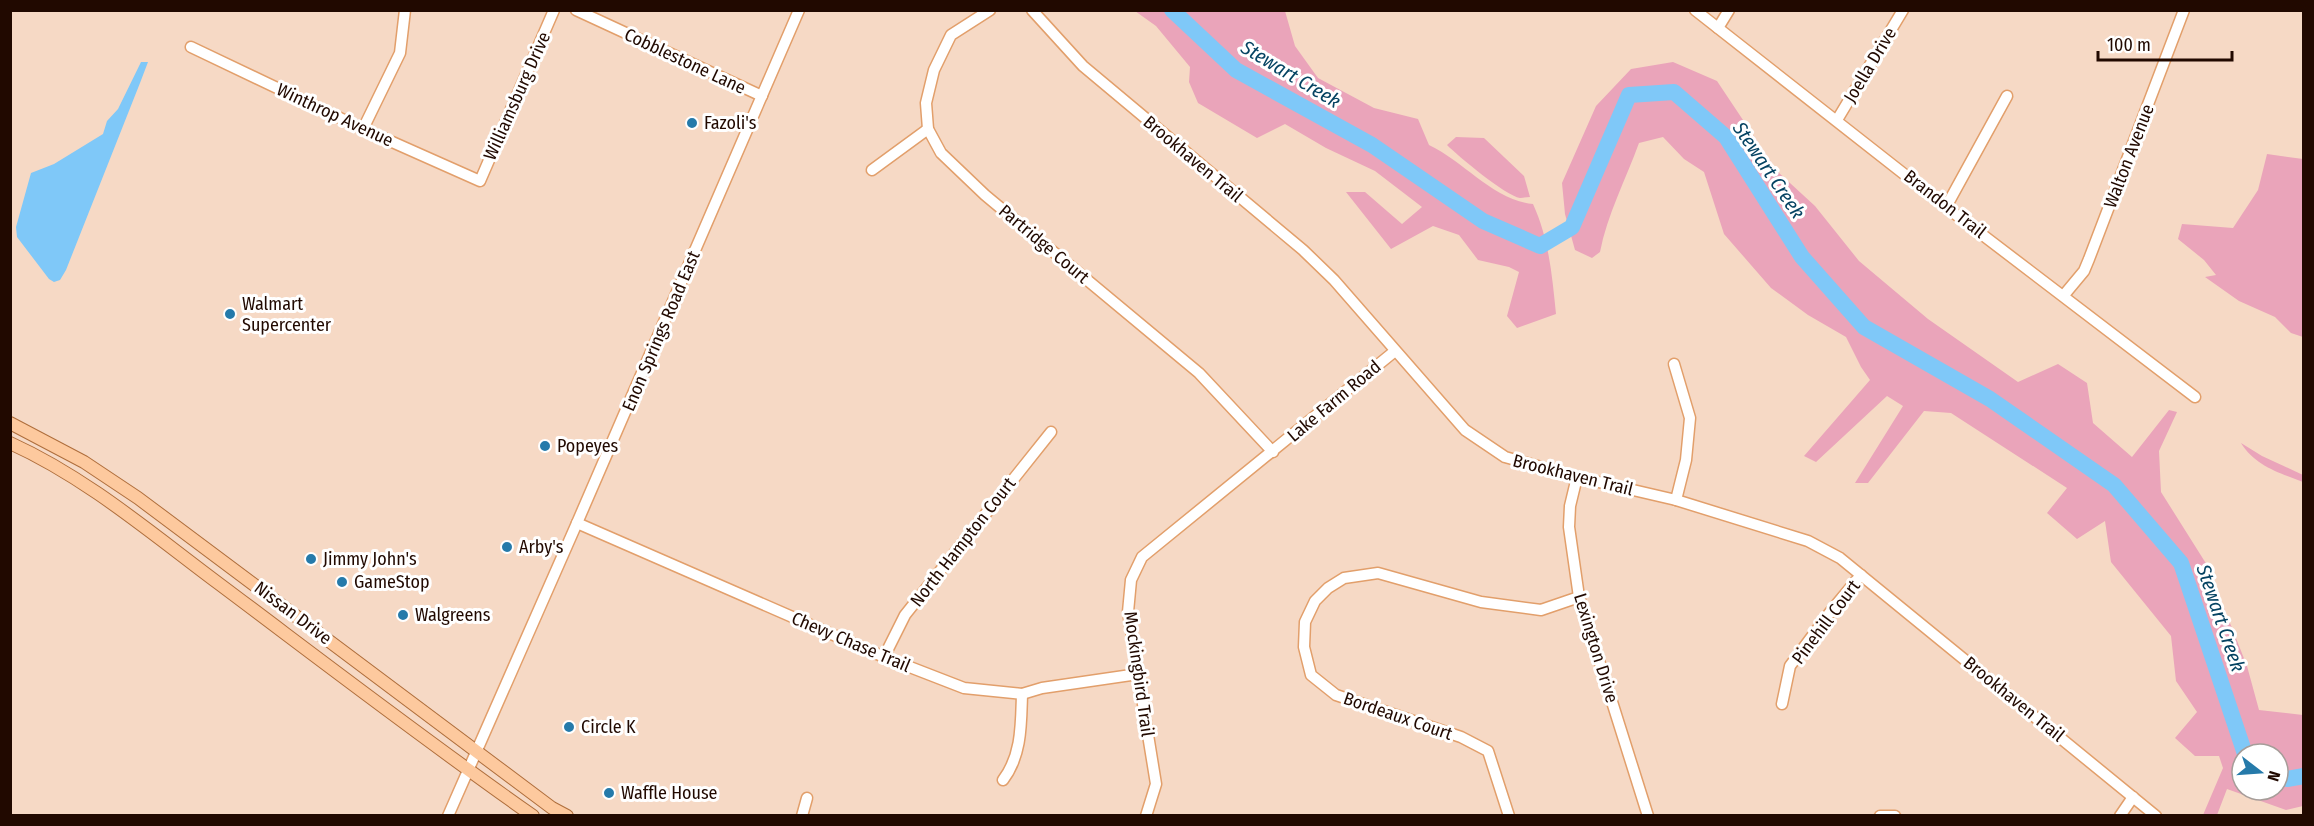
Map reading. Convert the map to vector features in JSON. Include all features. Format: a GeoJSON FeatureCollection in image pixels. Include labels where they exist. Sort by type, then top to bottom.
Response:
{"type":"FeatureCollection","features":[{"type":"Feature","properties":{"kind":"main road","name":"Nissan Drive"},"geometry":{"type":"LineString","coordinates":[[10,423],[84,462],[138,498],[552,808],[567,816]]}},
{"type":"Feature","properties":{"kind":"main road","name":"Nissan Drive"},"geometry":{"type":"LineString","coordinates":[[10,443],[69,474],[139,521],[467,770],[533,816]]}},
{"type":"Feature","properties":{"kind":"street"},"geometry":{"type":"LineString","coordinates":[[363,129],[400,54],[405,10]]}},
{"type":"Feature","properties":{"kind":"street","name":"Williamsburg Drive"},"geometry":{"type":"LineString","coordinates":[[480,181],[554,10]]}},
{"type":"Feature","properties":{"kind":"street","name":"Cobblestone Lane"},"geometry":{"type":"LineString","coordinates":[[576,10],[762,96]]}},
{"type":"Feature","properties":{"kind":"street","name":"Enon Springs Road East"},"geometry":{"type":"LineString","coordinates":[[448,816],[799,10]]}},
{"type":"Feature","properties":{"kind":"street","name":"Partridge Court"},"geometry":{"type":"LineString","coordinates":[[990,10],[951,35],[933,70],[926,103],[928,129],[941,153],[978,188],[1199,373],[1272,452]]}},
{"type":"Feature","properties":{"kind":"street","name":"Brookhaven Trail"},"geometry":{"type":"LineString","coordinates":[[1032,10],[1083,66],[1303,250],[1334,280],[1465,430],[1473,436],[1505,457],[1577,477],[1676,500],[1808,541],[1840,558],[2156,816]]}},
{"type":"Feature","properties":{"kind":"street","name":"Brandon Trail"},"geometry":{"type":"LineString","coordinates":[[1695,10],[1946,207],[2195,397]]}},
{"type":"Feature","properties":{"kind":"street"},"geometry":{"type":"LineString","coordinates":[[1718,28],[1729,10]]}},
{"type":"Feature","properties":{"kind":"street","name":"Joella Drive"},"geometry":{"type":"LineString","coordinates":[[1837,120],[1903,10]]}},
{"type":"Feature","properties":{"kind":"street","name":"Walton Avenue"},"geometry":{"type":"LineString","coordinates":[[2064,296],[2084,271],[2184,10]]}},
{"type":"Feature","properties":{"kind":"street","name":"Winthrop Avenue"},"geometry":{"type":"LineString","coordinates":[[191,47],[363,129],[480,181]]}},
{"type":"Feature","properties":{"kind":"street"},"geometry":{"type":"LineString","coordinates":[[1946,207],[2007,96]]}},
{"type":"Feature","properties":{"kind":"street"},"geometry":{"type":"LineString","coordinates":[[872,170],[928,129]]}},
{"type":"Feature","properties":{"kind":"street","name":"Lake Farm Road"},"geometry":{"type":"LineString","coordinates":[[1272,452],[1395,351]]}},
{"type":"Feature","properties":{"kind":"street"},"geometry":{"type":"LineString","coordinates":[[1674,364],[1690,418],[1686,460],[1676,500]]}},
{"type":"Feature","properties":{"kind":"street","name":"North Hampton Court"},"geometry":{"type":"LineString","coordinates":[[884,657],[905,615],[1051,432]]}},
{"type":"Feature","properties":{"kind":"street","name":"Mockingbird Trail"},"geometry":{"type":"LineString","coordinates":[[1146,816],[1156,784],[1128,612],[1131,580],[1142,557],[1272,452]]}},
{"type":"Feature","properties":{"kind":"street","name":"Lexington Drive"},"geometry":{"type":"LineString","coordinates":[[1577,477],[1570,506],[1569,527],[1579,597],[1647,815]]}},
{"type":"Feature","properties":{"kind":"street","name":"Chevy Chase Trail"},"geometry":{"type":"LineString","coordinates":[[577,524],[884,657],[964,688],[1022,694],[1042,688],[1138,674]]}},
{"type":"Feature","properties":{"kind":"street","name":"Bordeaux Court"},"geometry":{"type":"LineString","coordinates":[[1509,816],[1488,751],[1461,737],[1336,695],[1311,675],[1304,647],[1305,622],[1315,601],[1328,588],[1344,578],[1378,573],[1481,602],[1541,610],[1579,597]]}},
{"type":"Feature","properties":{"kind":"street","name":"Pinehill Court"},"geometry":{"type":"LineString","coordinates":[[1782,704],[1790,666],[1861,574]]}},
{"type":"Feature","properties":{"kind":"street"},"geometry":{"type":"LineString","coordinates":[[1003,780],[1009,773],[1020,742],[1022,694]]}},
{"type":"Feature","properties":{"kind":"street"},"geometry":{"type":"LineString","coordinates":[[2120,816],[2133,797]]}},
{"type":"Feature","properties":{"kind":"street"},"geometry":{"type":"LineString","coordinates":[[802,816],[807,798]]}},
{"type":"Feature","properties":{"kind":"street"},"geometry":{"type":"LineString","coordinates":[[1880,816],[1894,816]]}},
{"type":"Feature","properties":{"kind":"shaded area"},"geometry":{"type":"Polygon","coordinates":[[[1135,11],[1285,11],[1295,46],[1318,78],[1374,108],[1418,119],[1429,145],[1492,188],[1519,201],[1533,204],[1546,244],[1556,314],[1517,328],[1507,316],[1519,272],[1509,267],[1478,260],[1459,235],[1433,226],[1391,249],[1346,192],[1365,192],[1402,224],[1422,207],[1375,171],[1326,148],[1285,124],[1257,138],[1198,103],[1189,82],[1190,67],[1156,26],[1135,11]]]}},
{"type":"Feature","properties":{"kind":"shaded area"},"geometry":{"type":"Polygon","coordinates":[[[1673,62],[1717,81],[1777,171],[1815,206],[1859,261],[1928,319],[2018,382],[2058,364],[2087,383],[2093,423],[2132,457],[2169,410],[2177,412],[2159,451],[2161,492],[2207,565],[2247,666],[2259,710],[2303,715],[2303,806],[2286,810],[2264,802],[2290,802],[2290,742],[2230,742],[2230,790],[2227,789],[2217,815],[2203,815],[2223,768],[2219,756],[2195,756],[2175,738],[2197,712],[2176,681],[2171,636],[2111,562],[2105,521],[2077,539],[2047,513],[2067,488],[1951,413],[1924,411],[1868,483],[1855,483],[1903,406],[1887,396],[1816,462],[1804,456],[1870,380],[1846,337],[1808,315],[1771,288],[1724,234],[1704,172],[1684,159],[1663,137],[1639,143],[1612,211],[1600,252],[1592,258],[1575,250],[1565,214],[1562,183],[1596,106],[1631,69],[1673,62]]]}},
{"type":"Feature","properties":{"kind":"shaded area"},"geometry":{"type":"Polygon","coordinates":[[[1456,137],[1484,138],[1524,176],[1530,197],[1513,196],[1471,166],[1447,145],[1456,137]]]}},
{"type":"Feature","properties":{"kind":"shaded area"},"geometry":{"type":"Polygon","coordinates":[[[2267,154],[2303,159],[2303,337],[2291,333],[2275,317],[2239,301],[2205,277],[2216,275],[2204,260],[2178,239],[2182,224],[2233,228],[2258,190],[2267,154]]]}},
{"type":"Feature","properties":{"kind":"shaded area"},"geometry":{"type":"Polygon","coordinates":[[[2241,443],[2262,456],[2303,475],[2303,482],[2277,472],[2253,458],[2241,443]]]}},
{"type":"Feature","properties":{"kind":"water"},"geometry":{"type":"Polygon","coordinates":[[[141,62],[148,62],[66,270],[60,280],[54,282],[49,279],[17,237],[16,227],[31,173],[54,164],[103,134],[107,121],[118,109],[141,62]]]}},
{"type":"Feature","properties":{"kind":"waterway","name":"Stewart Creek"},"geometry":{"type":"LineString","coordinates":[[1172,10],[1236,70],[1372,145],[1483,221],[1540,246],[1572,227],[1629,95],[1674,92],[1726,137],[1802,257],[1864,327],[1990,399],[2114,485],[2181,563],[2241,742]]}},
{"type":"Feature","properties":{"kind":"waterway","name":"Stewart Creek"},"geometry":{"type":"LineString","coordinates":[[2290,778],[2304,776]]}},
{"type":"Feature","properties":{"kind":"place","name":"Fazoli's"},"geometry":{"type":"Point","coordinates":[692,123]}},
{"type":"Feature","properties":{"kind":"place","name":"Walmart Supercenter"},"geometry":{"type":"Point","coordinates":[230,314]}},
{"type":"Feature","properties":{"kind":"place","name":"Popeyes"},"geometry":{"type":"Point","coordinates":[545,446]}},
{"type":"Feature","properties":{"kind":"place","name":"Arby's"},"geometry":{"type":"Point","coordinates":[507,547]}},
{"type":"Feature","properties":{"kind":"place","name":"Jimmy John's"},"geometry":{"type":"Point","coordinates":[311,559]}},
{"type":"Feature","properties":{"kind":"place","name":"GameStop"},"geometry":{"type":"Point","coordinates":[342,582]}},
{"type":"Feature","properties":{"kind":"place","name":"Walgreens"},"geometry":{"type":"Point","coordinates":[403,615]}},
{"type":"Feature","properties":{"kind":"place","name":"Circle K"},"geometry":{"type":"Point","coordinates":[569,727]}},
{"type":"Feature","properties":{"kind":"place","name":"Waffle House"},"geometry":{"type":"Point","coordinates":[609,793]}}]}
